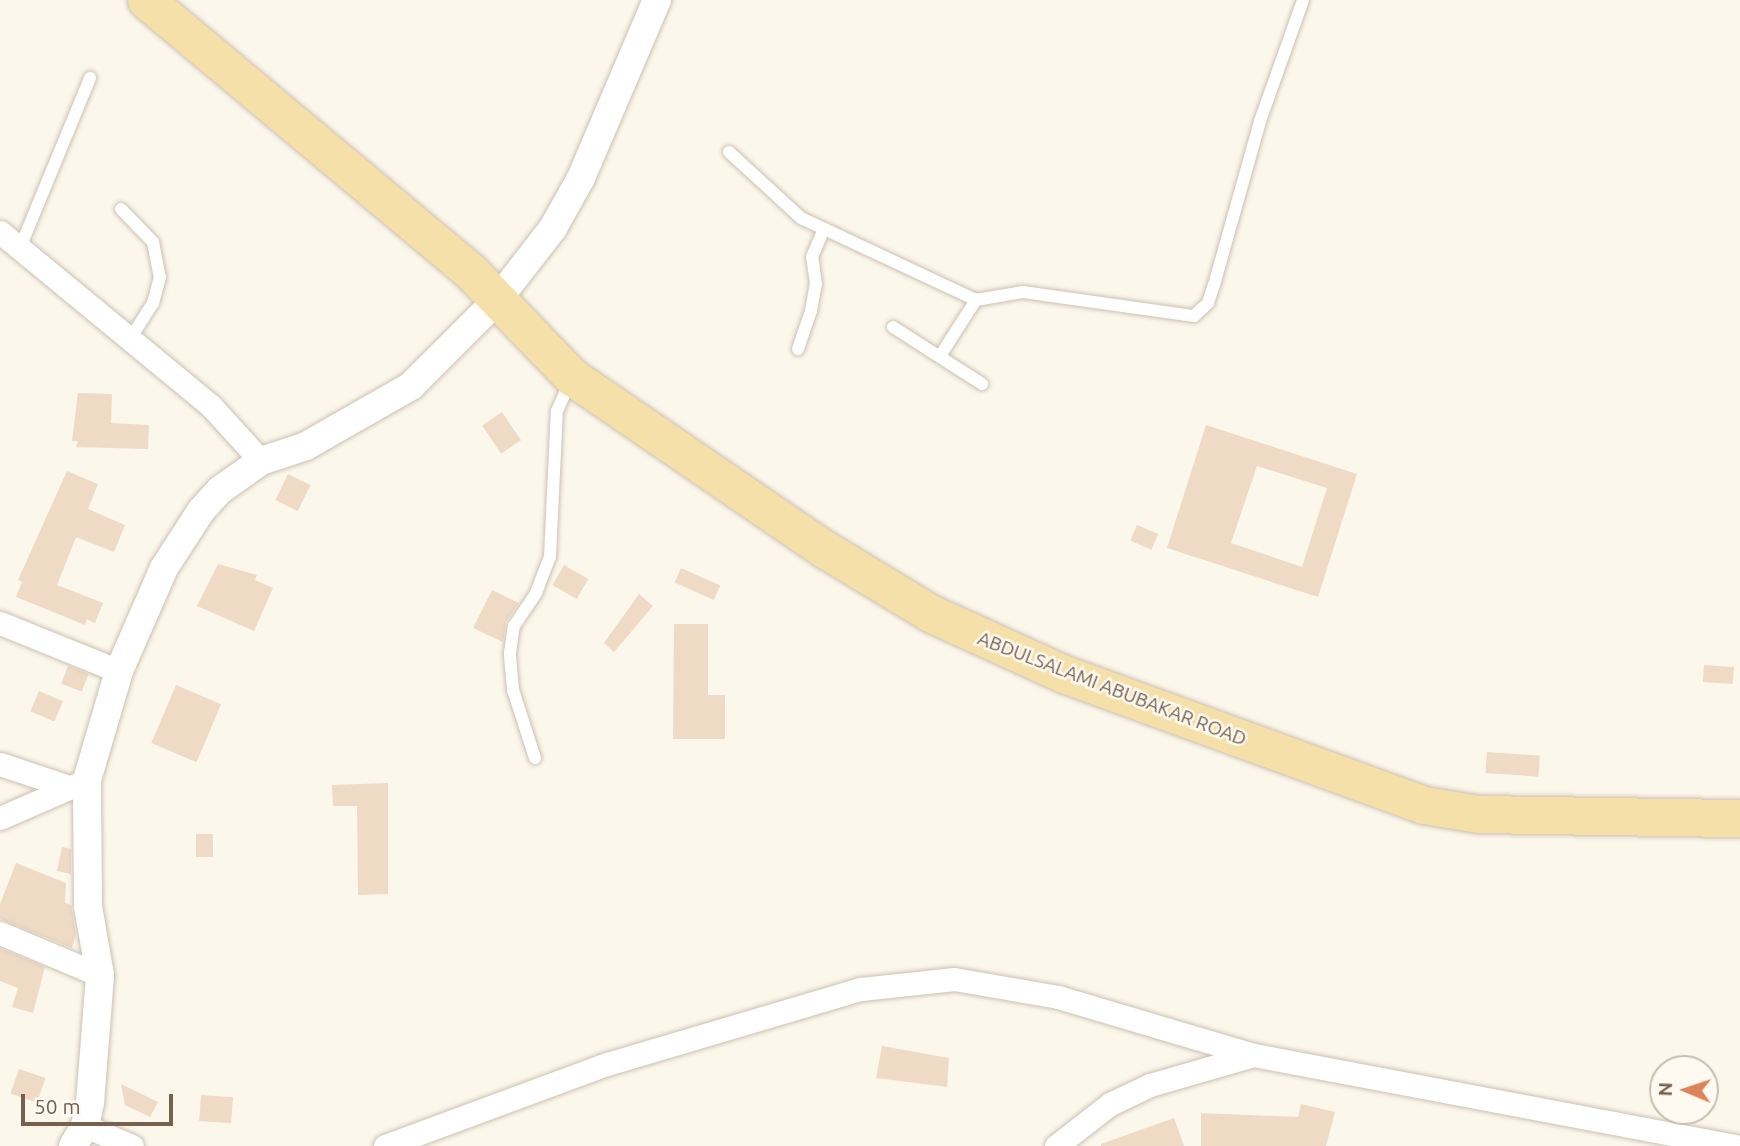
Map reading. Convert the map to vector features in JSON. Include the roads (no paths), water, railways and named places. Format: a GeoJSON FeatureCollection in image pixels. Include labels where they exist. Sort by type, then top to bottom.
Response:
{"type":"FeatureCollection","features":[{"type":"Feature","properties":{"kind":"main road","name":"ABDULSALAMI ABUBAKAR ROAD"},"geometry":{"type":"LineString","coordinates":[[146,0],[498,299],[572,377],[895,592],[992,644],[1064,674],[1424,805],[1478,814],[1740,818]]}},
{"type":"Feature","properties":{"kind":"street"},"geometry":{"type":"LineString","coordinates":[[132,1146],[79,1136],[100,975],[88,906],[78,784],[119,671],[164,568],[201,511],[220,490],[261,461],[306,446],[411,386],[498,299],[553,228],[581,178],[657,0]]}},
{"type":"Feature","properties":{"kind":"street"},"geometry":{"type":"LineString","coordinates":[[0,232],[211,406],[261,461]]}},
{"type":"Feature","properties":{"kind":"street"},"geometry":{"type":"LineString","coordinates":[[0,623],[119,671]]}},
{"type":"Feature","properties":{"kind":"street"},"geometry":{"type":"LineString","coordinates":[[0,764],[78,784]]}},
{"type":"Feature","properties":{"kind":"street"},"geometry":{"type":"LineString","coordinates":[[0,818],[78,784]]}},
{"type":"Feature","properties":{"kind":"street"},"geometry":{"type":"LineString","coordinates":[[0,933],[100,975]]}},
{"type":"Feature","properties":{"kind":"street"},"geometry":{"type":"LineString","coordinates":[[385,1146],[607,1064],[861,989],[954,979],[1058,997],[1254,1055],[1734,1146]]}},
{"type":"Feature","properties":{"kind":"street"},"geometry":{"type":"LineString","coordinates":[[1056,1146],[1110,1104],[1140,1090],[1254,1055]]}},
{"type":"Feature","properties":{"kind":"lane"},"geometry":{"type":"LineString","coordinates":[[729,152],[784,206],[824,229],[976,300],[1023,292],[1183,317],[1201,311],[1214,285],[1260,121],[1303,0]]}},
{"type":"Feature","properties":{"kind":"lane"},"geometry":{"type":"LineString","coordinates":[[20,248],[90,78]]}},
{"type":"Feature","properties":{"kind":"lane"},"geometry":{"type":"LineString","coordinates":[[121,209],[153,242],[160,277],[153,303],[130,339]]}},
{"type":"Feature","properties":{"kind":"lane"},"geometry":{"type":"LineString","coordinates":[[797,349],[811,311],[816,284],[812,257],[824,229]]}},
{"type":"Feature","properties":{"kind":"lane"},"geometry":{"type":"LineString","coordinates":[[940,356],[976,300]]}},
{"type":"Feature","properties":{"kind":"lane"},"geometry":{"type":"LineString","coordinates":[[893,327],[982,384]]}},
{"type":"Feature","properties":{"kind":"lane"},"geometry":{"type":"LineString","coordinates":[[535,758],[513,690],[510,653],[514,626],[536,593],[550,557],[557,411],[572,377]]}}]}
